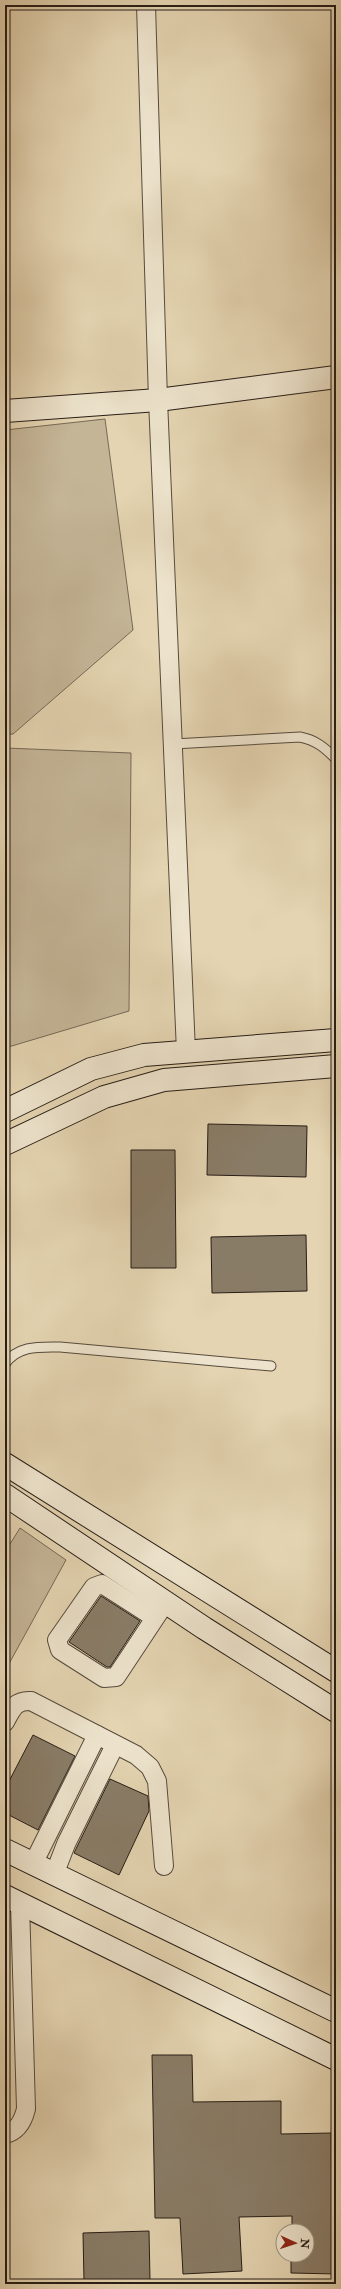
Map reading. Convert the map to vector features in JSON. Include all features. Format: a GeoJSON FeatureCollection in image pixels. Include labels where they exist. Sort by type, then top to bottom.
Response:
{"type":"FeatureCollection","features":[{"type":"Feature","properties":{"kind":"main road"},"geometry":{"type":"LineString","coordinates":[[5,411],[158,400],[336,377]]}},
{"type":"Feature","properties":{"kind":"main road"},"geometry":{"type":"LineString","coordinates":[[5,1111],[91,1069],[144,1055],[336,1040]]}},
{"type":"Feature","properties":{"kind":"main road"},"geometry":{"type":"LineString","coordinates":[[5,1144],[104,1097],[164,1080],[336,1066]]}},
{"type":"Feature","properties":{"kind":"main road"},"geometry":{"type":"LineString","coordinates":[[5,1464],[336,1671]]}},
{"type":"Feature","properties":{"kind":"main road"},"geometry":{"type":"LineString","coordinates":[[5,1496],[160,1611],[336,1711]]}},
{"type":"Feature","properties":{"kind":"main road"},"geometry":{"type":"LineString","coordinates":[[5,1850],[336,2011]]}},
{"type":"Feature","properties":{"kind":"main road"},"geometry":{"type":"LineString","coordinates":[[13,1899],[336,2059]]}},
{"type":"Feature","properties":{"kind":"street"},"geometry":{"type":"LineString","coordinates":[[146,5],[158,400],[186,1052]]}},
{"type":"Feature","properties":{"kind":"street"},"geometry":{"type":"LineString","coordinates":[[102,1584],[160,1611],[116,1677],[104,1678],[60,1650],[57,1640],[94,1587],[102,1584]]}},
{"type":"Feature","properties":{"kind":"street"},"geometry":{"type":"LineString","coordinates":[[5,1722],[13,1705],[22,1700],[31,1700],[136,1755],[150,1767],[158,1781],[164,1866]]}},
{"type":"Feature","properties":{"kind":"street"},"geometry":{"type":"LineString","coordinates":[[33,1864],[97,1735]]}},
{"type":"Feature","properties":{"kind":"street"},"geometry":{"type":"LineString","coordinates":[[54,1875],[66,1844],[115,1744]]}},
{"type":"Feature","properties":{"kind":"street"},"geometry":{"type":"LineString","coordinates":[[5,2134],[12,2132],[23,2122],[26,2109],[13,1899]]}},
{"type":"Feature","properties":{"kind":"lane"},"geometry":{"type":"LineString","coordinates":[[172,744],[300,737],[310,739],[324,746],[336,759]]}},
{"type":"Feature","properties":{"kind":"lane"},"geometry":{"type":"LineString","coordinates":[[5,1364],[9,1358],[19,1351],[32,1347],[60,1347],[271,1366]]}},
{"type":"Feature","properties":{"kind":"shaded area"},"geometry":{"type":"Polygon","coordinates":[[[105,419],[133,630],[13,734],[5,734],[5,430],[105,419]]]}},
{"type":"Feature","properties":{"kind":"shaded area"},"geometry":{"type":"Polygon","coordinates":[[[5,748],[131,753],[129,1011],[5,1048],[5,748]]]}},
{"type":"Feature","properties":{"kind":"shaded area"},"geometry":{"type":"Polygon","coordinates":[[[20,1528],[66,1560],[5,1671],[5,1552],[20,1528]]]}},
{"type":"Feature","properties":{"kind":"building"},"geometry":{"type":"Polygon","coordinates":[[[208,1124],[307,1126],[306,1177],[207,1175],[208,1124]]]}},
{"type":"Feature","properties":{"kind":"building"},"geometry":{"type":"Polygon","coordinates":[[[131,1150],[175,1150],[176,1268],[131,1268],[131,1150]]]}},
{"type":"Feature","properties":{"kind":"building"},"geometry":{"type":"Polygon","coordinates":[[[306,1235],[307,1291],[212,1293],[211,1237],[306,1235]]]}},
{"type":"Feature","properties":{"kind":"building"},"geometry":{"type":"Polygon","coordinates":[[[101,1596],[140,1621],[110,1667],[107,1667],[69,1642],[101,1596]]]}},
{"type":"Feature","properties":{"kind":"building"},"geometry":{"type":"Polygon","coordinates":[[[33,1735],[75,1756],[38,1830],[5,1813],[5,1789],[33,1735]]]}},
{"type":"Feature","properties":{"kind":"building"},"geometry":{"type":"Polygon","coordinates":[[[110,1779],[148,1796],[149,1811],[119,1875],[74,1853],[110,1779]]]}},
{"type":"Feature","properties":{"kind":"building"},"geometry":{"type":"Polygon","coordinates":[[[152,2055],[192,2055],[193,2102],[281,2101],[281,2134],[331,2133],[332,2230],[336,2230],[336,2274],[291,2273],[291,2263],[315,2263],[315,2223],[292,2223],[292,2216],[239,2217],[242,2271],[183,2274],[180,2218],[155,2218],[152,2055]]]}},
{"type":"Feature","properties":{"kind":"building"},"geometry":{"type":"Polygon","coordinates":[[[149,2231],[150,2280],[84,2281],[83,2233],[149,2231]]]}}]}
